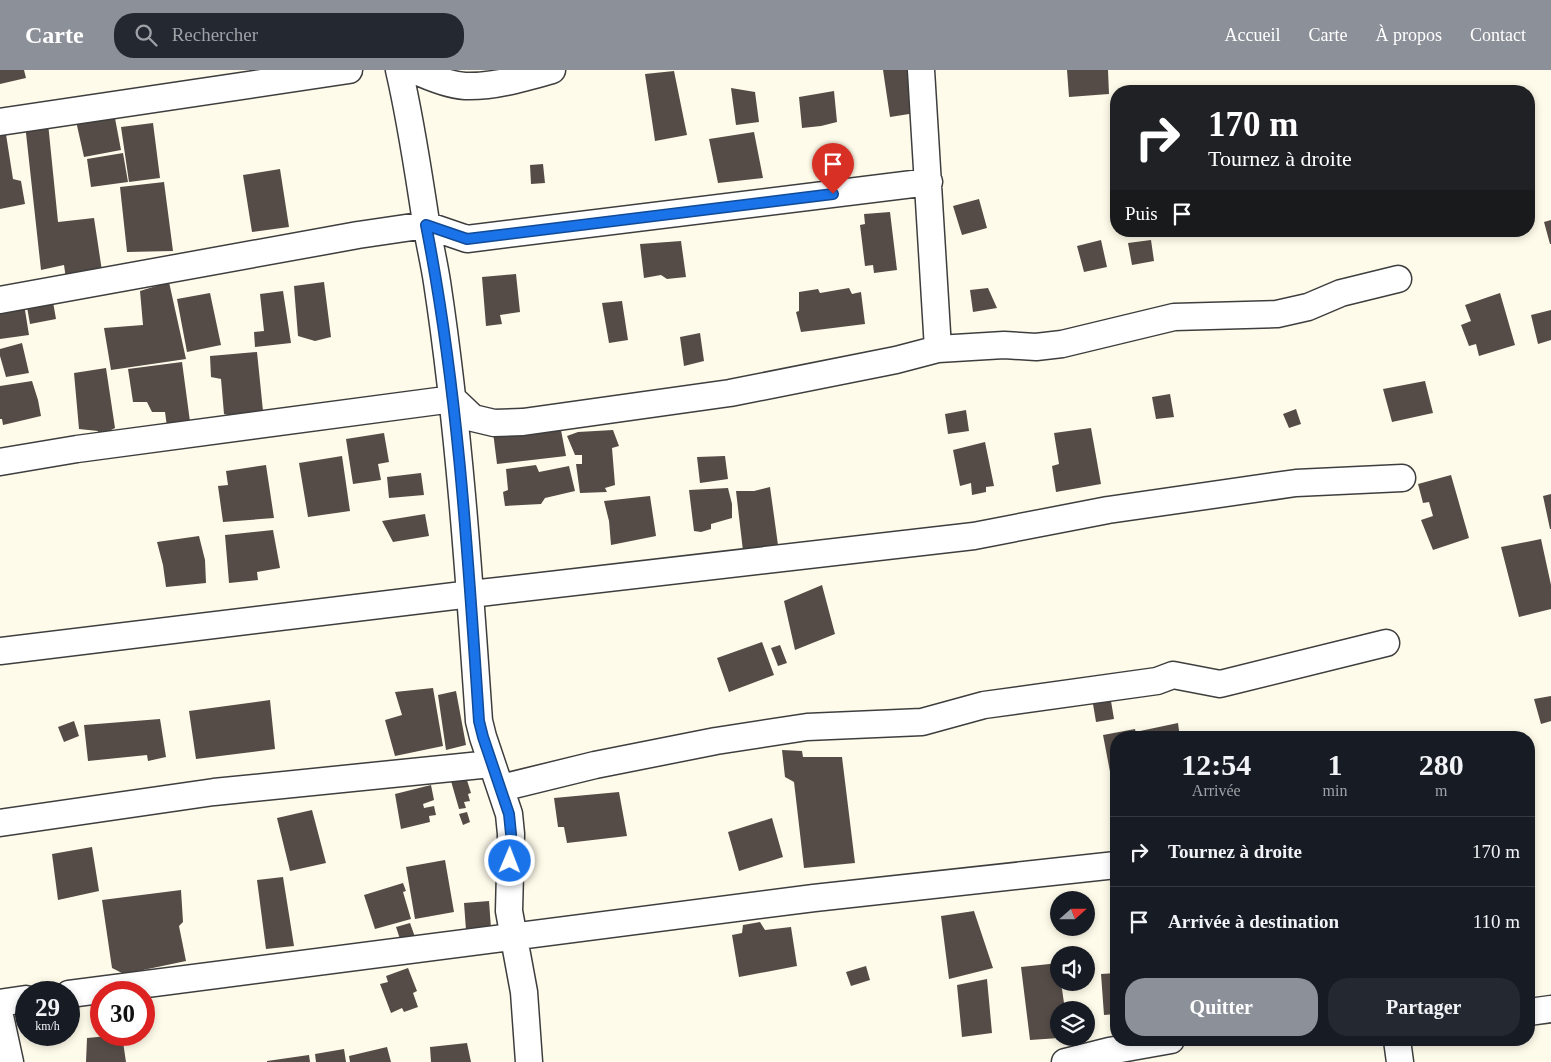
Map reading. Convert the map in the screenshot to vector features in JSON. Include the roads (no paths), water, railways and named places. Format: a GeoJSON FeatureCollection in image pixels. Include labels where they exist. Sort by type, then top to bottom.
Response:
{"type":"FeatureCollection","features":[{"type":"Feature","properties":{"kind":"street"},"geometry":{"type":"LineString","coordinates":[[0,122],[349,70]]}},
{"type":"Feature","properties":{"kind":"street"},"geometry":{"type":"LineString","coordinates":[[399,70],[414,139],[426,225],[437,280],[452,399],[471,594],[479,721],[491,764],[509,814],[511,834],[509,911],[524,992],[530,1062]]}},
{"type":"Feature","properties":{"kind":"street"},"geometry":{"type":"LineString","coordinates":[[414,70],[464,86],[521,79],[552,70]]}},
{"type":"Feature","properties":{"kind":"street"},"geometry":{"type":"LineString","coordinates":[[922,70],[938,349]]}},
{"type":"Feature","properties":{"kind":"street"},"geometry":{"type":"LineString","coordinates":[[0,300],[358,235],[426,225],[467,239],[929,182]]}},
{"type":"Feature","properties":{"kind":"street"},"geometry":{"type":"LineString","coordinates":[[0,462],[76,449],[452,399],[473,418],[494,423],[523,422],[730,393],[896,360],[938,349],[1004,345],[1036,347],[1062,344],[1174,317],[1277,314],[1308,307],[1341,293],[1398,279]]}},
{"type":"Feature","properties":{"kind":"street"},"geometry":{"type":"LineString","coordinates":[[0,651],[974,536],[1108,510],[1296,483],[1402,478]]}},
{"type":"Feature","properties":{"kind":"street"},"geometry":{"type":"LineString","coordinates":[[501,788],[604,763],[716,741],[807,727],[922,722],[984,705],[1157,681],[1173,675],[1220,684],[1386,643]]}},
{"type":"Feature","properties":{"kind":"street"},"geometry":{"type":"LineString","coordinates":[[0,823],[214,792],[491,764]]}},
{"type":"Feature","properties":{"kind":"street"},"geometry":{"type":"LineString","coordinates":[[80,993],[814,898],[1110,866]]}},
{"type":"Feature","properties":{"kind":"street"},"geometry":{"type":"LineString","coordinates":[[0,1003],[15,1001]]}},
{"type":"Feature","properties":{"kind":"street"},"geometry":{"type":"LineString","coordinates":[[1535,1011],[1551,1009]]}},
{"type":"Feature","properties":{"kind":"street"},"geometry":{"type":"LineString","coordinates":[[0,1016],[10,1062]]}},
{"type":"Feature","properties":{"kind":"street"},"geometry":{"type":"LineString","coordinates":[[1065,1062],[1140,1046]]}},
{"type":"Feature","properties":{"kind":"street"},"geometry":{"type":"LineString","coordinates":[[1398,1046],[1400,1062]]}}]}
